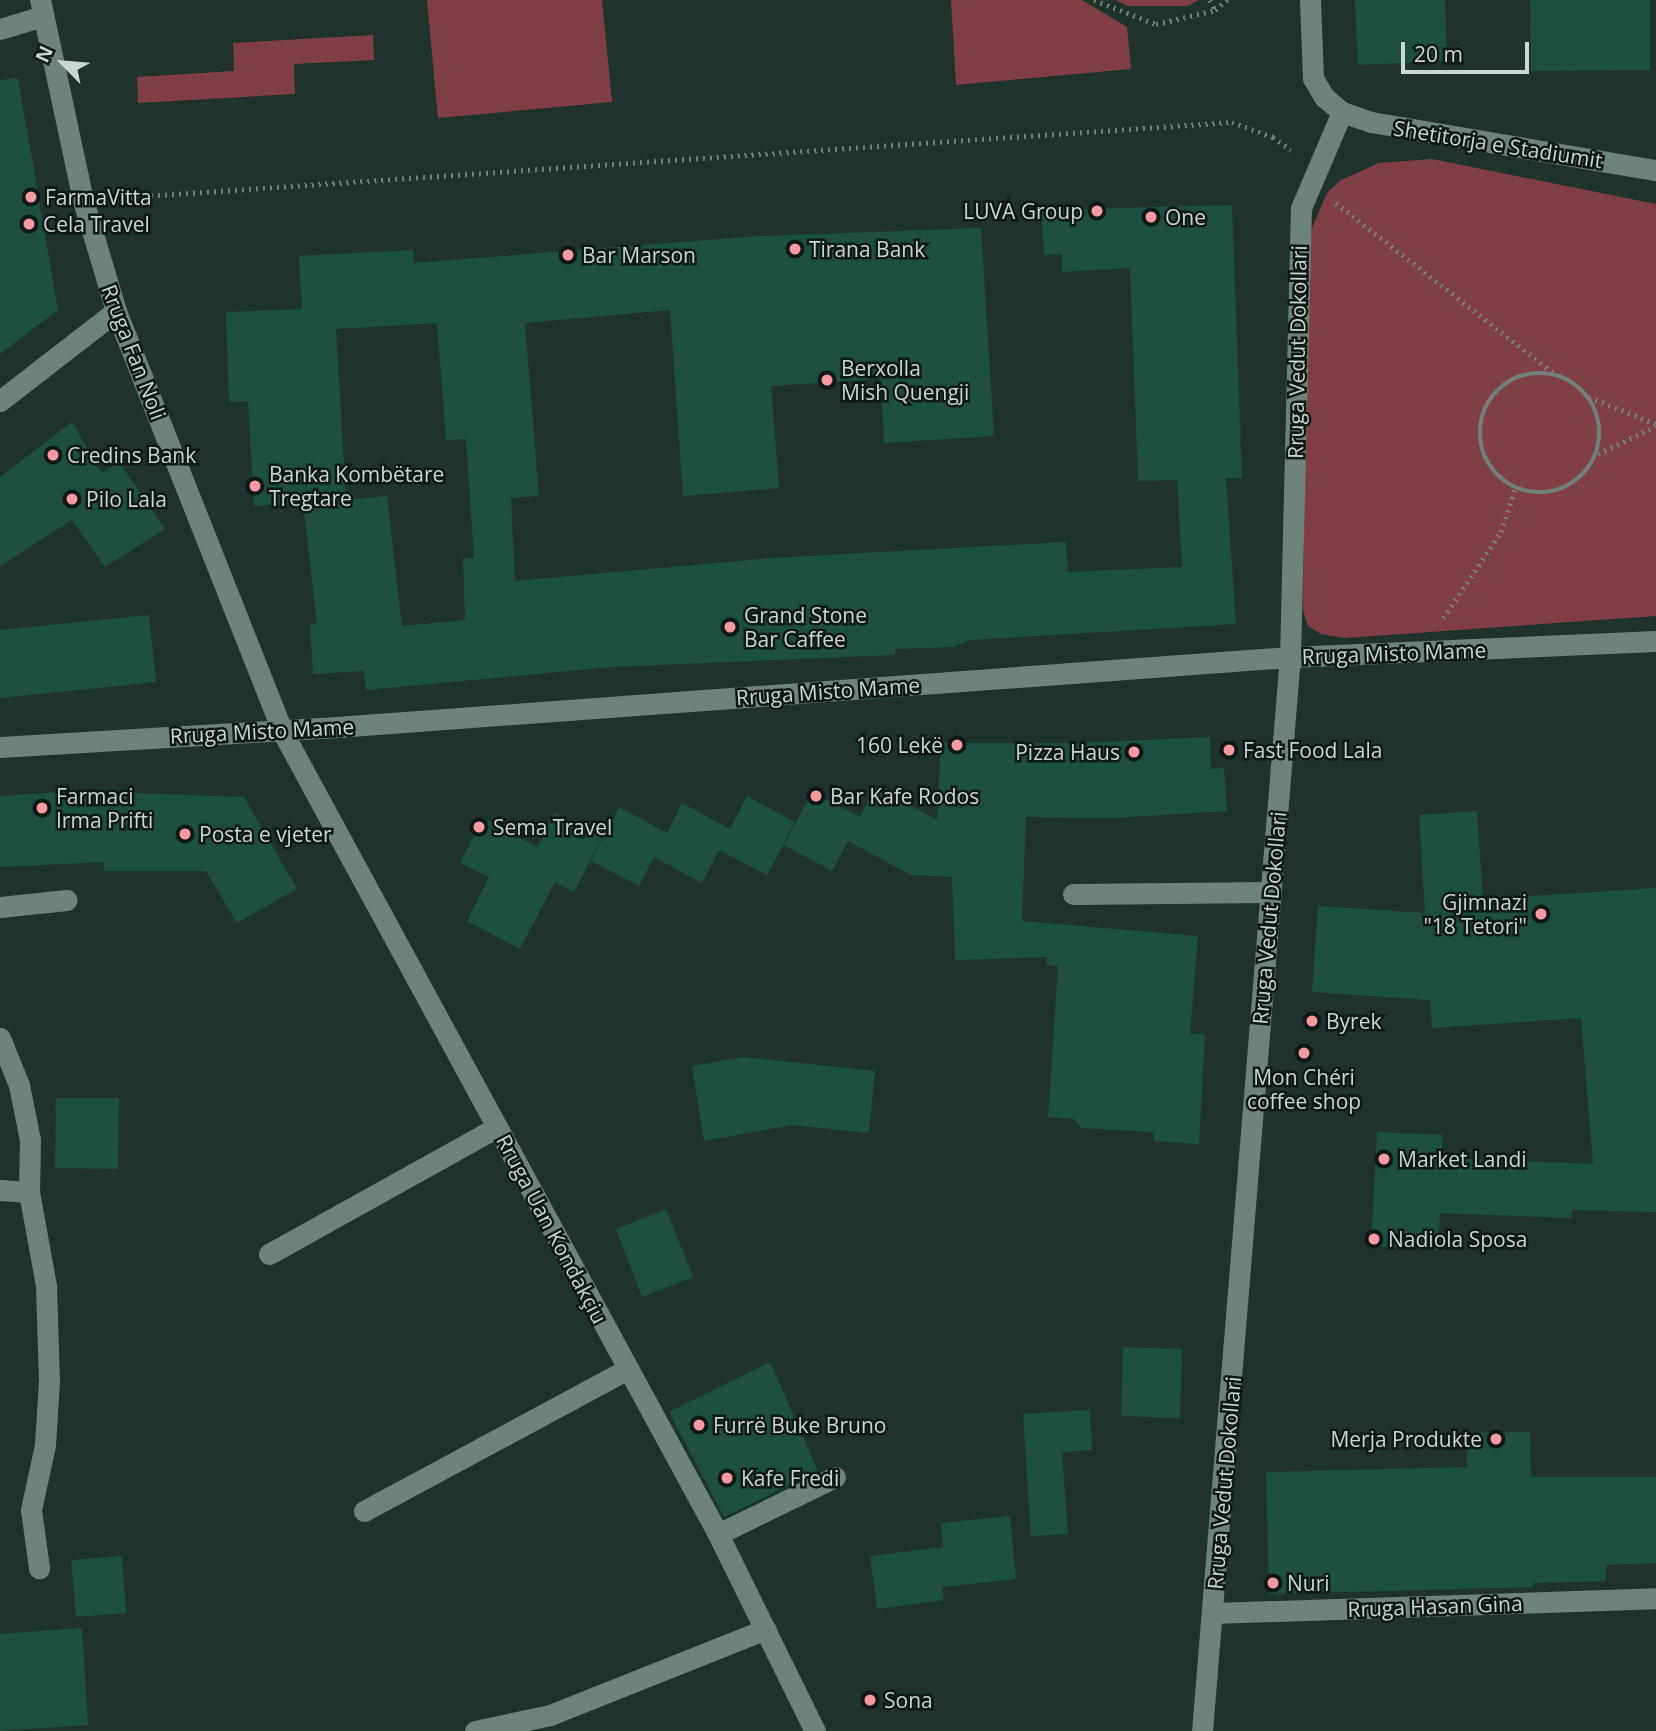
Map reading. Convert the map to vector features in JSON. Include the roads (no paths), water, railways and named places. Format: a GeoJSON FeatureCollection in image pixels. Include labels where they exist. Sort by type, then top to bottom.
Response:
{"type":"FeatureCollection","features":[{"type":"Feature","properties":{"kind":"street"},"geometry":{"type":"LineString","coordinates":[[1310,0],[1313,78],[1324,97],[1342,111]]}},
{"type":"Feature","properties":{"kind":"street"},"geometry":{"type":"LineString","coordinates":[[0,29],[42,8]]}},
{"type":"Feature","properties":{"kind":"street","name":"Rruga Fan Noli"},"geometry":{"type":"LineString","coordinates":[[42,8],[83,200],[116,311],[282,731]]}},
{"type":"Feature","properties":{"kind":"street","name":"Rruga Vedut Dokollari"},"geometry":{"type":"LineString","coordinates":[[1202,1731],[1214,1613],[1290,657],[1301,208],[1316,167],[1342,111]]}},
{"type":"Feature","properties":{"kind":"street","name":"Shetitorja e Stadiumit"},"geometry":{"type":"LineString","coordinates":[[1342,111],[1371,122],[1656,170]]}},
{"type":"Feature","properties":{"kind":"street"},"geometry":{"type":"LineString","coordinates":[[0,401],[116,311]]}},
{"type":"Feature","properties":{"kind":"street","name":"Rruga Misto Mame"},"geometry":{"type":"LineString","coordinates":[[0,747],[282,731],[1290,657],[1656,641]]}},
{"type":"Feature","properties":{"kind":"street","name":"Rruga Uan Kondakçiu"},"geometry":{"type":"LineString","coordinates":[[282,731],[718,1534],[815,1731]]}},
{"type":"Feature","properties":{"kind":"street"},"geometry":{"type":"LineString","coordinates":[[1073,894],[1271,892]]}},
{"type":"Feature","properties":{"kind":"street"},"geometry":{"type":"LineString","coordinates":[[0,907],[67,900]]}},
{"type":"Feature","properties":{"kind":"street"},"geometry":{"type":"LineString","coordinates":[[0,1038],[19,1085],[30,1140],[29,1192],[46,1286],[49,1381],[45,1445],[31,1510],[39,1568]]}},
{"type":"Feature","properties":{"kind":"street"},"geometry":{"type":"LineString","coordinates":[[269,1254],[497,1127]]}},
{"type":"Feature","properties":{"kind":"street"},"geometry":{"type":"LineString","coordinates":[[0,1189],[29,1192]]}},
{"type":"Feature","properties":{"kind":"street"},"geometry":{"type":"LineString","coordinates":[[364,1511],[628,1369]]}},
{"type":"Feature","properties":{"kind":"street"},"geometry":{"type":"LineString","coordinates":[[718,1534],[835,1477]]}},
{"type":"Feature","properties":{"kind":"street","name":"Rruga Hasan Gina"},"geometry":{"type":"LineString","coordinates":[[1214,1613],[1656,1598]]}},
{"type":"Feature","properties":{"kind":"street"},"geometry":{"type":"LineString","coordinates":[[475,1731],[550,1715],[766,1629]]}},
{"type":"Feature","properties":{"kind":"place","name":"FarmaVitta"},"geometry":{"type":"Point","coordinates":[31,197]}},
{"type":"Feature","properties":{"kind":"place","name":"LUVA Group"},"geometry":{"type":"Point","coordinates":[1097,211]}},
{"type":"Feature","properties":{"kind":"place","name":"One"},"geometry":{"type":"Point","coordinates":[1151,217]}},
{"type":"Feature","properties":{"kind":"place","name":"Cela Travel"},"geometry":{"type":"Point","coordinates":[29,224]}},
{"type":"Feature","properties":{"kind":"place","name":"Tirana Bank"},"geometry":{"type":"Point","coordinates":[795,249]}},
{"type":"Feature","properties":{"kind":"place","name":"Bar Marson"},"geometry":{"type":"Point","coordinates":[568,255]}},
{"type":"Feature","properties":{"kind":"place","name":"Berxolla Mish Quengji"},"geometry":{"type":"Point","coordinates":[827,380]}},
{"type":"Feature","properties":{"kind":"place","name":"Credins Bank"},"geometry":{"type":"Point","coordinates":[53,455]}},
{"type":"Feature","properties":{"kind":"place","name":"Banka Kombëtare Tregtare"},"geometry":{"type":"Point","coordinates":[255,486]}},
{"type":"Feature","properties":{"kind":"place","name":"Pilo Lala"},"geometry":{"type":"Point","coordinates":[72,499]}},
{"type":"Feature","properties":{"kind":"place","name":"Grand Stone Bar Caffee"},"geometry":{"type":"Point","coordinates":[730,627]}},
{"type":"Feature","properties":{"kind":"place","name":"160 Lekë"},"geometry":{"type":"Point","coordinates":[957,745]}},
{"type":"Feature","properties":{"kind":"place","name":"Fast Food Lala"},"geometry":{"type":"Point","coordinates":[1229,750]}},
{"type":"Feature","properties":{"kind":"place","name":"Pizza Haus"},"geometry":{"type":"Point","coordinates":[1134,752]}},
{"type":"Feature","properties":{"kind":"place","name":"Bar Kafe Rodos"},"geometry":{"type":"Point","coordinates":[816,796]}},
{"type":"Feature","properties":{"kind":"place","name":"Farmaci Irma Prifti"},"geometry":{"type":"Point","coordinates":[42,808]}},
{"type":"Feature","properties":{"kind":"place","name":"Sema Travel"},"geometry":{"type":"Point","coordinates":[479,827]}},
{"type":"Feature","properties":{"kind":"place","name":"Posta e vjeter"},"geometry":{"type":"Point","coordinates":[185,834]}},
{"type":"Feature","properties":{"kind":"place","name":"Gjimnazi \"18 Tetori\""},"geometry":{"type":"Point","coordinates":[1541,914]}},
{"type":"Feature","properties":{"kind":"place","name":"Byrek"},"geometry":{"type":"Point","coordinates":[1312,1021]}},
{"type":"Feature","properties":{"kind":"place","name":"Mon Chéri coffee shop"},"geometry":{"type":"Point","coordinates":[1304,1053]}},
{"type":"Feature","properties":{"kind":"place","name":"Market Landi"},"geometry":{"type":"Point","coordinates":[1384,1159]}},
{"type":"Feature","properties":{"kind":"place","name":"Nadiola Sposa"},"geometry":{"type":"Point","coordinates":[1374,1239]}},
{"type":"Feature","properties":{"kind":"place","name":"Furrë Buke Bruno"},"geometry":{"type":"Point","coordinates":[699,1425]}},
{"type":"Feature","properties":{"kind":"place","name":"Merja Produkte"},"geometry":{"type":"Point","coordinates":[1496,1439]}},
{"type":"Feature","properties":{"kind":"place","name":"Kafe Fredi"},"geometry":{"type":"Point","coordinates":[727,1478]}},
{"type":"Feature","properties":{"kind":"place","name":"Nuri"},"geometry":{"type":"Point","coordinates":[1273,1583]}},
{"type":"Feature","properties":{"kind":"place","name":"Sona"},"geometry":{"type":"Point","coordinates":[870,1700]}}]}
